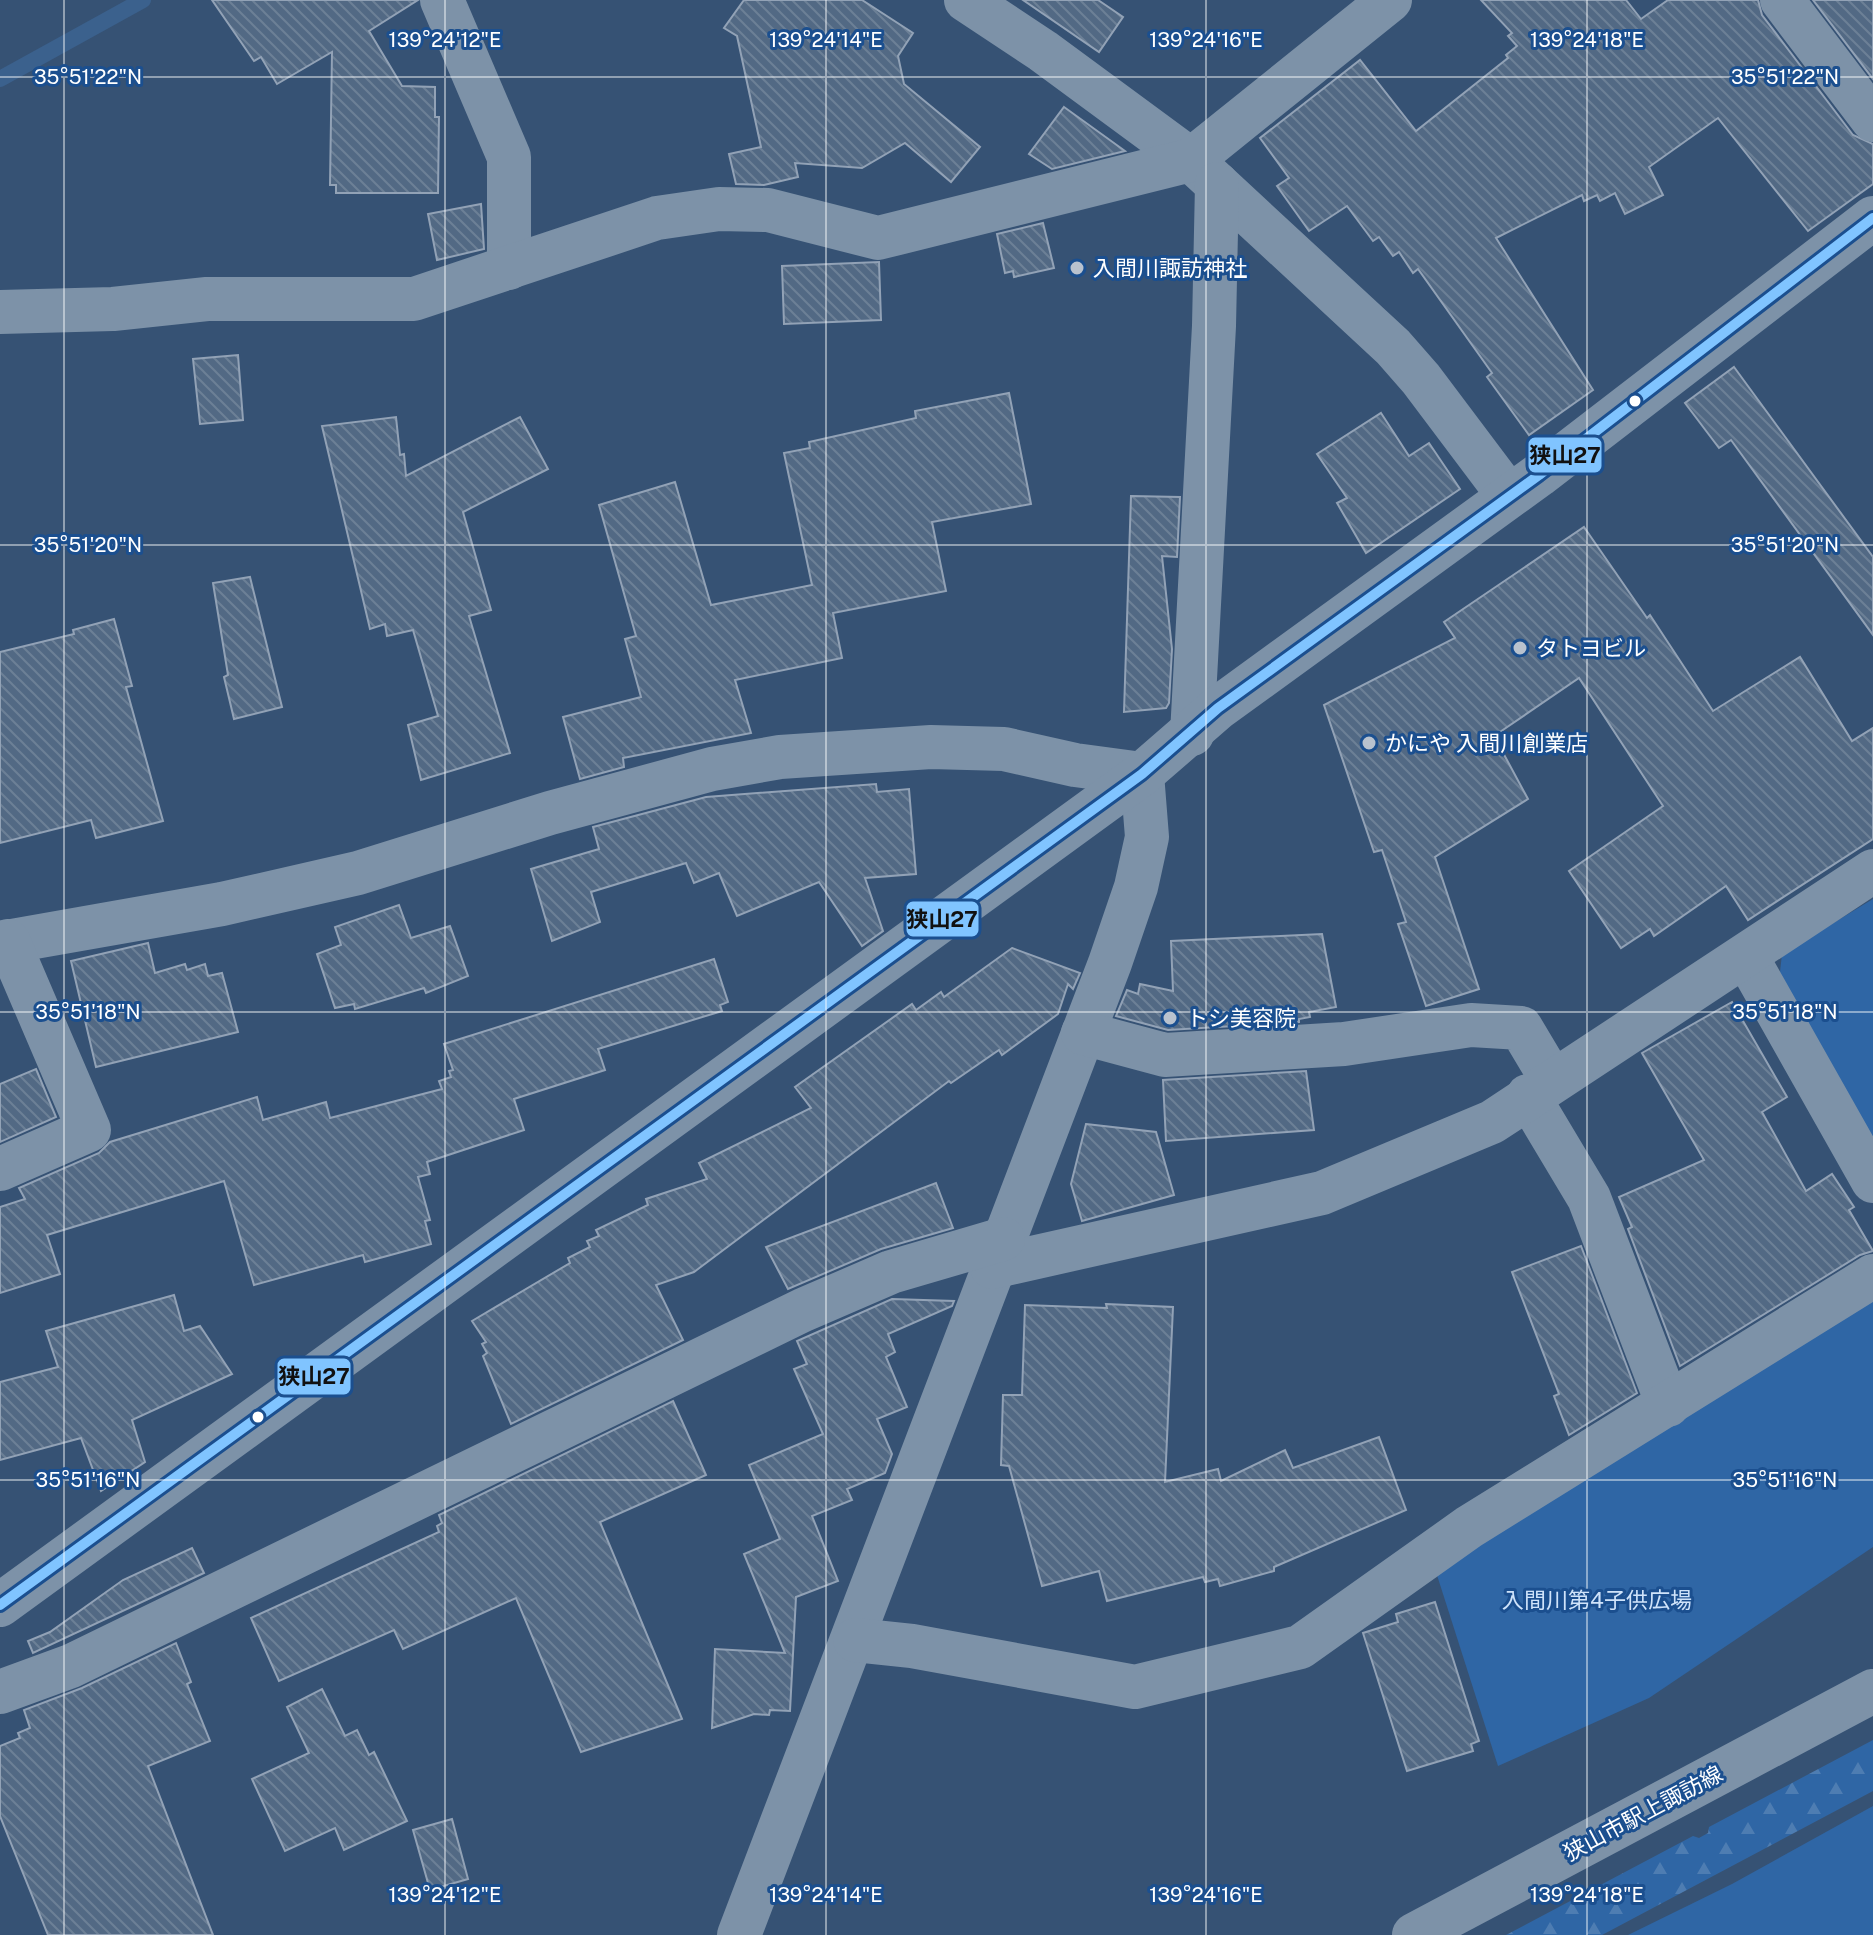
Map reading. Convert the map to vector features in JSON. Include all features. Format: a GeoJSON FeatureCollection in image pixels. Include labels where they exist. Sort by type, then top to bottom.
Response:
{"type":"FeatureCollection","features":[{"type":"Feature","properties":{"kind":"street"},"geometry":{"type":"LineString","coordinates":[[442,0],[509,157],[509,268]]}},
{"type":"Feature","properties":{"kind":"street"},"geometry":{"type":"LineString","coordinates":[[966,0],[1043,51],[1204,172],[1393,347],[1421,379],[1509,496]]}},
{"type":"Feature","properties":{"kind":"street"},"geometry":{"type":"LineString","coordinates":[[0,312],[113,309],[207,299],[414,299],[509,268],[558,248],[657,218],[719,209],[768,210],[878,238],[1204,172],[1390,0]]}},
{"type":"Feature","properties":{"kind":"street"},"geometry":{"type":"LineString","coordinates":[[1782,0],[1873,120]]}},
{"type":"Feature","properties":{"kind":"street"},"geometry":{"type":"LineString","coordinates":[[1192,734],[1214,326],[1204,172]]}},
{"type":"Feature","properties":{"kind":"street"},"geometry":{"type":"LineString","coordinates":[[0,1605],[1142,774],[1192,734],[1218,708],[1509,496],[1873,218]]}},
{"type":"Feature","properties":{"kind":"street"},"geometry":{"type":"LineString","coordinates":[[0,1169],[89,1130],[4,942],[222,904],[358,873],[550,813],[712,769],[780,757],[931,747],[1004,749],[1075,765],[1142,774]]}},
{"type":"Feature","properties":{"kind":"street"},"geometry":{"type":"LineString","coordinates":[[739,1935],[855,1640],[1136,887],[1147,837],[1142,774]]}},
{"type":"Feature","properties":{"kind":"street"},"geometry":{"type":"LineString","coordinates":[[0,1692],[71,1666],[803,1310],[891,1272],[1322,1193],[1492,1122],[1873,871]]}},
{"type":"Feature","properties":{"kind":"street"},"geometry":{"type":"LineString","coordinates":[[1746,956],[1873,1181]]}},
{"type":"Feature","properties":{"kind":"street"},"geometry":{"type":"LineString","coordinates":[[1083,1033],[1165,1055],[1344,1044],[1471,1025],[1521,1028],[1540,1088],[1589,1198],[1668,1405]]}},
{"type":"Feature","properties":{"kind":"street"},"geometry":{"type":"LineString","coordinates":[[855,1640],[912,1646],[1135,1687],[1300,1647],[1469,1527],[1873,1276]]}},
{"type":"Feature","properties":{"kind":"street","name":"狭山市駅上諏訪線"},"geometry":{"type":"LineString","coordinates":[[1414,1935],[1873,1691]]}},
{"type":"Feature","properties":{"kind":"green space"},"geometry":{"type":"Polygon","coordinates":[[[1873,899],[1873,1138],[1779,981],[1782,954],[1873,899]]]}},
{"type":"Feature","properties":{"kind":"green space","name":"入間川第4子供広場"},"geometry":{"type":"Polygon","coordinates":[[[1873,1298],[1873,1547],[1649,1698],[1498,1766],[1436,1572],[1873,1298]]]}},
{"type":"Feature","properties":{"kind":"green space"},"geometry":{"type":"Polygon","coordinates":[[[1873,1740],[1873,1791],[1602,1935],[1506,1935],[1693,1836],[1699,1838],[1708,1833],[1709,1827],[1873,1740]]]}},
{"type":"Feature","properties":{"kind":"green space"},"geometry":{"type":"Polygon","coordinates":[[[1873,1806],[1873,1935],[1628,1935],[1732,1884],[1873,1806]]]}},
{"type":"Feature","properties":{"kind":"building"},"geometry":{"type":"Polygon","coordinates":[[[212,0],[418,0],[369,31],[402,86],[435,87],[435,117],[439,117],[438,193],[336,193],[336,185],[330,185],[332,52],[277,84],[261,57],[254,61],[212,0]]]}},
{"type":"Feature","properties":{"kind":"building"},"geometry":{"type":"Polygon","coordinates":[[[744,0],[862,0],[913,33],[898,56],[904,84],[980,147],[951,182],[905,143],[862,168],[795,163],[798,177],[764,185],[736,184],[729,154],[761,147],[737,36],[724,28],[744,0]]]}},
{"type":"Feature","properties":{"kind":"building"},"geometry":{"type":"Polygon","coordinates":[[[1023,0],[1098,0],[1123,17],[1099,52],[1023,0]]]}},
{"type":"Feature","properties":{"kind":"building"},"geometry":{"type":"Polygon","coordinates":[[[1481,0],[1626,0],[1641,19],[1668,0],[1758,0],[1762,15],[1853,135],[1873,144],[1873,184],[1808,231],[1718,118],[1649,167],[1663,195],[1625,214],[1615,193],[1600,201],[1597,195],[1584,201],[1582,195],[1496,238],[1593,390],[1529,435],[1487,377],[1492,373],[1418,269],[1413,273],[1399,252],[1393,256],[1379,237],[1373,241],[1347,206],[1309,231],[1277,186],[1289,178],[1260,138],[1360,60],[1416,131],[1508,58],[1506,55],[1517,46],[1508,36],[1512,33],[1481,0]]]}},
{"type":"Feature","properties":{"kind":"building"},"geometry":{"type":"Polygon","coordinates":[[[1813,0],[1873,0],[1873,79],[1813,0]]]}},
{"type":"Feature","properties":{"kind":"building"},"geometry":{"type":"Polygon","coordinates":[[[1064,107],[1125,151],[1052,169],[1029,154],[1064,107]]]}},
{"type":"Feature","properties":{"kind":"building"},"geometry":{"type":"Polygon","coordinates":[[[481,204],[484,249],[437,260],[428,214],[481,204]]]}},
{"type":"Feature","properties":{"kind":"building"},"geometry":{"type":"Polygon","coordinates":[[[1043,223],[1054,268],[1014,277],[1013,271],[1005,273],[997,234],[1043,223]]]}},
{"type":"Feature","properties":{"kind":"building"},"geometry":{"type":"Polygon","coordinates":[[[879,262],[881,320],[784,324],[782,266],[879,262]]]}},
{"type":"Feature","properties":{"kind":"building"},"geometry":{"type":"Polygon","coordinates":[[[238,355],[243,420],[200,424],[193,359],[238,355]]]}},
{"type":"Feature","properties":{"kind":"building"},"geometry":{"type":"Polygon","coordinates":[[[1734,367],[1873,557],[1873,635],[1731,440],[1719,448],[1685,403],[1734,367]]]}},
{"type":"Feature","properties":{"kind":"building"},"geometry":{"type":"Polygon","coordinates":[[[1009,393],[1031,504],[932,522],[946,591],[833,613],[842,658],[735,680],[751,733],[623,758],[624,767],[580,779],[563,717],[641,697],[625,639],[636,636],[599,505],[675,482],[711,605],[812,585],[784,453],[810,448],[809,442],[916,418],[915,411],[1009,393]]]}},
{"type":"Feature","properties":{"kind":"building"},"geometry":{"type":"Polygon","coordinates":[[[1381,413],[1409,456],[1429,443],[1460,489],[1366,553],[1337,503],[1347,498],[1317,454],[1381,413]]]}},
{"type":"Feature","properties":{"kind":"building"},"geometry":{"type":"Polygon","coordinates":[[[396,417],[400,455],[404,454],[406,476],[520,417],[548,469],[463,512],[491,610],[469,616],[510,753],[421,780],[408,725],[438,716],[413,630],[387,636],[385,624],[370,629],[322,426],[396,417]]]}},
{"type":"Feature","properties":{"kind":"building"},"geometry":{"type":"Polygon","coordinates":[[[1131,496],[1180,497],[1177,557],[1162,556],[1172,649],[1169,703],[1166,708],[1124,712],[1131,496]]]}},
{"type":"Feature","properties":{"kind":"building"},"geometry":{"type":"Polygon","coordinates":[[[1584,527],[1647,618],[1650,615],[1713,711],[1800,657],[1852,741],[1873,728],[1873,839],[1748,920],[1726,886],[1654,936],[1650,929],[1621,948],[1569,871],[1663,806],[1579,678],[1494,736],[1528,799],[1435,857],[1479,989],[1426,1006],[1398,924],[1406,922],[1382,850],[1374,852],[1324,705],[1455,638],[1444,622],[1584,527]]]}},
{"type":"Feature","properties":{"kind":"building"},"geometry":{"type":"Polygon","coordinates":[[[250,577],[282,707],[234,719],[224,677],[228,675],[213,583],[250,577]]]}},
{"type":"Feature","properties":{"kind":"building"},"geometry":{"type":"Polygon","coordinates":[[[114,619],[132,686],[126,687],[163,821],[96,838],[91,820],[0,843],[0,652],[74,634],[73,630],[114,619]]]}},
{"type":"Feature","properties":{"kind":"building"},"geometry":{"type":"Polygon","coordinates":[[[876,784],[877,792],[909,789],[916,874],[865,878],[883,931],[862,946],[819,882],[737,916],[719,873],[694,883],[686,863],[591,892],[600,922],[552,941],[531,869],[599,849],[593,827],[706,797],[876,784]]]}},
{"type":"Feature","properties":{"kind":"building"},"geometry":{"type":"Polygon","coordinates":[[[399,905],[411,938],[450,926],[468,976],[426,993],[424,988],[355,1009],[354,1004],[335,1008],[317,954],[341,945],[335,927],[399,905]]]}},
{"type":"Feature","properties":{"kind":"building"},"geometry":{"type":"Polygon","coordinates":[[[1322,934],[1336,1007],[1309,1012],[1310,1017],[1299,1019],[1299,1022],[1168,1030],[1116,1016],[1127,990],[1138,994],[1140,984],[1173,991],[1171,941],[1322,934]]]}},
{"type":"Feature","properties":{"kind":"building"},"geometry":{"type":"Polygon","coordinates":[[[148,943],[155,973],[185,964],[187,970],[205,964],[208,976],[222,973],[238,1032],[96,1067],[71,961],[148,943]]]}},
{"type":"Feature","properties":{"kind":"building"},"geometry":{"type":"Polygon","coordinates":[[[1012,948],[1080,973],[1073,989],[1068,984],[1058,1014],[1002,1055],[999,1050],[951,1083],[949,1081],[694,1272],[656,1285],[683,1340],[511,1424],[483,1356],[487,1353],[482,1344],[486,1342],[472,1321],[570,1263],[568,1258],[590,1247],[587,1241],[599,1236],[596,1230],[648,1205],[646,1199],[707,1179],[699,1163],[811,1108],[795,1087],[912,1004],[916,1010],[941,992],[944,997],[1012,948]]]}},
{"type":"Feature","properties":{"kind":"building"},"geometry":{"type":"Polygon","coordinates":[[[714,959],[728,1002],[720,1005],[722,1011],[598,1049],[605,1070],[514,1099],[524,1130],[427,1162],[430,1174],[418,1177],[430,1220],[425,1221],[431,1244],[365,1262],[363,1255],[254,1285],[224,1181],[47,1235],[60,1274],[0,1293],[0,1207],[25,1199],[19,1188],[99,1153],[110,1142],[257,1097],[263,1120],[326,1102],[330,1118],[442,1089],[439,1081],[451,1077],[449,1071],[453,1070],[444,1044],[714,959]]]}},
{"type":"Feature","properties":{"kind":"building"},"geometry":{"type":"Polygon","coordinates":[[[1732,1002],[1787,1097],[1762,1112],[1806,1191],[1832,1174],[1854,1207],[1849,1210],[1873,1251],[1860,1255],[1680,1366],[1619,1197],[1704,1160],[1642,1053],[1732,1002]]]}},
{"type":"Feature","properties":{"kind":"building"},"geometry":{"type":"Polygon","coordinates":[[[36,1069],[56,1117],[0,1142],[0,1084],[36,1069]]]}},
{"type":"Feature","properties":{"kind":"building"},"geometry":{"type":"Polygon","coordinates":[[[1306,1071],[1314,1130],[1166,1141],[1163,1080],[1306,1071]]]}},
{"type":"Feature","properties":{"kind":"building"},"geometry":{"type":"Polygon","coordinates":[[[1086,1124],[1156,1132],[1174,1195],[1082,1221],[1071,1184],[1086,1124]]]}},
{"type":"Feature","properties":{"kind":"building"},"geometry":{"type":"Polygon","coordinates":[[[936,1183],[953,1228],[881,1249],[788,1289],[766,1247],[936,1183]]]}},
{"type":"Feature","properties":{"kind":"building"},"geometry":{"type":"Polygon","coordinates":[[[1581,1246],[1637,1393],[1569,1435],[1554,1396],[1559,1394],[1512,1272],[1581,1246]]]}},
{"type":"Feature","properties":{"kind":"building"},"geometry":{"type":"Polygon","coordinates":[[[174,1295],[184,1331],[200,1326],[232,1374],[132,1420],[145,1462],[101,1491],[81,1438],[0,1460],[0,1382],[58,1367],[46,1331],[174,1295]]]}},
{"type":"Feature","properties":{"kind":"building"},"geometry":{"type":"Polygon","coordinates":[[[892,1299],[954,1301],[952,1306],[888,1334],[895,1352],[886,1357],[907,1407],[877,1419],[892,1454],[885,1473],[847,1489],[852,1500],[812,1516],[838,1581],[796,1597],[790,1711],[770,1710],[769,1715],[754,1714],[712,1728],[715,1649],[785,1653],[744,1554],[780,1539],[749,1465],[823,1434],[794,1369],[807,1364],[797,1341],[892,1299]]]}},
{"type":"Feature","properties":{"kind":"building"},"geometry":{"type":"Polygon","coordinates":[[[1106,1304],[1173,1307],[1165,1482],[1218,1469],[1221,1481],[1285,1450],[1293,1468],[1379,1437],[1406,1510],[1274,1567],[1274,1571],[1220,1586],[1218,1579],[1205,1582],[1203,1577],[1107,1601],[1099,1571],[1042,1586],[1009,1466],[1001,1465],[1003,1395],[1022,1395],[1025,1305],[1107,1308],[1106,1304]]]}},
{"type":"Feature","properties":{"kind":"building"},"geometry":{"type":"Polygon","coordinates":[[[673,1401],[706,1475],[600,1522],[682,1719],[581,1752],[516,1598],[403,1649],[394,1630],[279,1681],[251,1618],[439,1532],[437,1526],[442,1523],[439,1515],[673,1401]]]}},
{"type":"Feature","properties":{"kind":"building"},"geometry":{"type":"Polygon","coordinates":[[[192,1548],[204,1573],[33,1653],[28,1641],[50,1632],[123,1580],[192,1548]]]}},
{"type":"Feature","properties":{"kind":"building"},"geometry":{"type":"Polygon","coordinates":[[[1435,1602],[1479,1741],[1471,1744],[1473,1751],[1407,1771],[1363,1633],[1398,1622],[1396,1614],[1435,1602]]]}},
{"type":"Feature","properties":{"kind":"building"},"geometry":{"type":"Polygon","coordinates":[[[176,1643],[191,1682],[187,1684],[210,1741],[148,1766],[213,1935],[48,1935],[0,1816],[0,1746],[20,1738],[18,1733],[30,1728],[24,1710],[82,1688],[176,1643]]]}},
{"type":"Feature","properties":{"kind":"building"},"geometry":{"type":"Polygon","coordinates":[[[322,1689],[345,1736],[357,1730],[369,1755],[374,1752],[407,1821],[344,1850],[335,1828],[285,1851],[252,1779],[309,1753],[287,1707],[322,1689]]]}},
{"type":"Feature","properties":{"kind":"building"},"geometry":{"type":"Polygon","coordinates":[[[452,1819],[468,1879],[430,1890],[413,1830],[452,1819]]]}},
{"type":"Feature","properties":{"kind":"waterway"},"geometry":{"type":"LineString","coordinates":[[0,79],[143,0]]}},
{"type":"Feature","properties":{"kind":"transit line","name":"狭山27"},"geometry":{"type":"LineString","coordinates":[[0,1605],[1142,774],[1218,708],[1539,475],[1873,218]]}},
{"type":"Feature","properties":{"kind":"place","name":"入間川諏訪神社"},"geometry":{"type":"Point","coordinates":[1077,268]}},
{"type":"Feature","properties":{"kind":"place","name":"タトヨビル"},"geometry":{"type":"Point","coordinates":[1520,648]}},
{"type":"Feature","properties":{"kind":"place","name":"かにや 入間川創業店"},"geometry":{"type":"Point","coordinates":[1369,743]}},
{"type":"Feature","properties":{"kind":"place","name":"トシ美容院"},"geometry":{"type":"Point","coordinates":[1170,1018]}}]}
